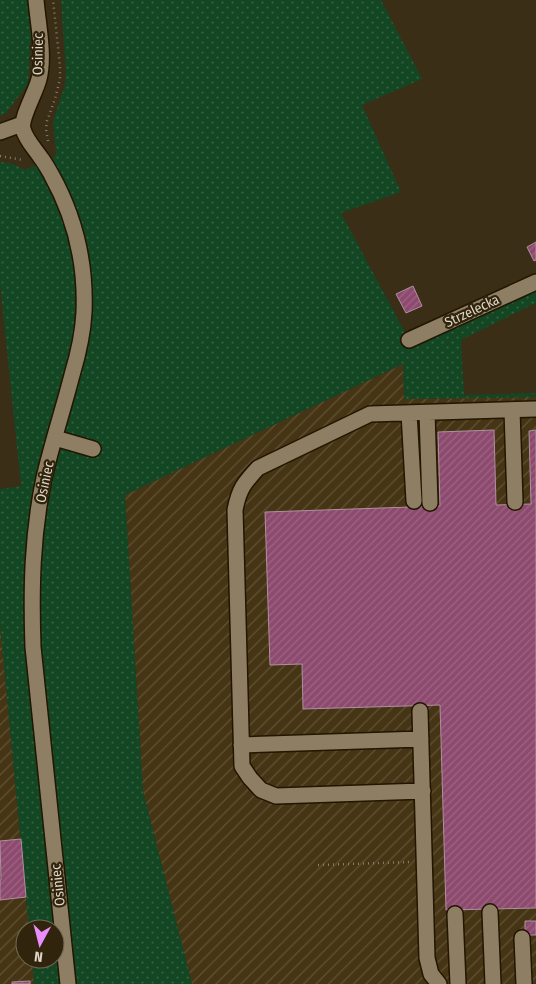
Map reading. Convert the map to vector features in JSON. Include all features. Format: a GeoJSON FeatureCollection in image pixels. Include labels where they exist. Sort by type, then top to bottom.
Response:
{"type":"FeatureCollection","features":[{"type":"Feature","properties":{"kind":"street","name":"Osiniec"},"geometry":{"type":"LineString","coordinates":[[36,0],[40,48],[39,77],[22,124],[26,138],[42,159],[54,180],[71,217],[83,270],[84,307],[81,338],[72,379],[44,478],[34,543],[31,605],[68,984]]}},
{"type":"Feature","properties":{"kind":"street"},"geometry":{"type":"LineString","coordinates":[[0,132],[22,124]]}},
{"type":"Feature","properties":{"kind":"street","name":"Strzelecka"},"geometry":{"type":"LineString","coordinates":[[409,340],[536,282]]}},
{"type":"Feature","properties":{"kind":"street"},"geometry":{"type":"LineString","coordinates":[[423,791],[276,796],[261,790],[242,766],[235,510],[238,494],[258,468],[296,448],[370,414],[536,409]]}},
{"type":"Feature","properties":{"kind":"street"},"geometry":{"type":"LineString","coordinates":[[512,410],[516,502]]}},
{"type":"Feature","properties":{"kind":"street"},"geometry":{"type":"LineString","coordinates":[[427,412],[430,503]]}},
{"type":"Feature","properties":{"kind":"street"},"geometry":{"type":"LineString","coordinates":[[409,413],[414,501]]}},
{"type":"Feature","properties":{"kind":"street"},"geometry":{"type":"LineString","coordinates":[[55,438],[93,449]]}},
{"type":"Feature","properties":{"kind":"street"},"geometry":{"type":"LineString","coordinates":[[420,711],[427,958],[430,974],[439,984]]}},
{"type":"Feature","properties":{"kind":"street"},"geometry":{"type":"LineString","coordinates":[[241,744],[421,739]]}},
{"type":"Feature","properties":{"kind":"street"},"geometry":{"type":"LineString","coordinates":[[490,912],[493,984]]}},
{"type":"Feature","properties":{"kind":"street"},"geometry":{"type":"LineString","coordinates":[[455,914],[458,984]]}},
{"type":"Feature","properties":{"kind":"street"},"geometry":{"type":"LineString","coordinates":[[522,938],[524,984]]}},
{"type":"Feature","properties":{"kind":"path"},"geometry":{"type":"LineString","coordinates":[[318,864],[425,862]]}},
{"type":"Feature","properties":{"kind":"shaded area"},"geometry":{"type":"Polygon","coordinates":[[[403,364],[404,399],[536,397],[536,984],[192,984],[143,791],[125,495],[403,364]]]}},
{"type":"Feature","properties":{"kind":"shaded area"},"geometry":{"type":"Polygon","coordinates":[[[0,624],[28,919],[15,919],[15,969],[33,969],[34,984],[0,984],[0,624]]]}},
{"type":"Feature","properties":{"kind":"green space"},"geometry":{"type":"Polygon","coordinates":[[[0,0],[27,0],[31,36],[28,84],[6,113],[0,116],[0,0]]]}},
{"type":"Feature","properties":{"kind":"green space"},"geometry":{"type":"Polygon","coordinates":[[[61,0],[381,0],[422,79],[362,105],[401,192],[341,213],[409,340],[536,282],[536,303],[461,340],[464,395],[536,393],[536,397],[404,399],[403,364],[125,495],[143,791],[192,984],[34,984],[33,969],[65,969],[65,919],[28,919],[0,624],[0,489],[21,486],[0,284],[0,162],[13,164],[24,170],[55,156],[54,118],[65,85],[66,73],[61,0]]]}},
{"type":"Feature","properties":{"kind":"building"},"geometry":{"type":"Polygon","coordinates":[[[536,242],[536,260],[534,261],[527,247],[536,242]]]}},
{"type":"Feature","properties":{"kind":"building"},"geometry":{"type":"Polygon","coordinates":[[[413,286],[422,306],[406,313],[396,294],[413,286]]]}},
{"type":"Feature","properties":{"kind":"building"},"geometry":{"type":"Polygon","coordinates":[[[494,430],[496,505],[531,504],[529,431],[536,430],[536,908],[446,910],[440,705],[303,709],[302,664],[270,665],[265,512],[440,506],[438,432],[494,430]]]}},
{"type":"Feature","properties":{"kind":"building"},"geometry":{"type":"Polygon","coordinates":[[[21,839],[26,897],[0,900],[0,841],[21,839]]]}},
{"type":"Feature","properties":{"kind":"building"},"geometry":{"type":"Polygon","coordinates":[[[525,921],[536,921],[536,935],[525,935],[525,921]]]}},
{"type":"Feature","properties":{"kind":"building"},"geometry":{"type":"Polygon","coordinates":[[[30,981],[30,984],[12,984],[12,982],[30,981]]]}}]}
